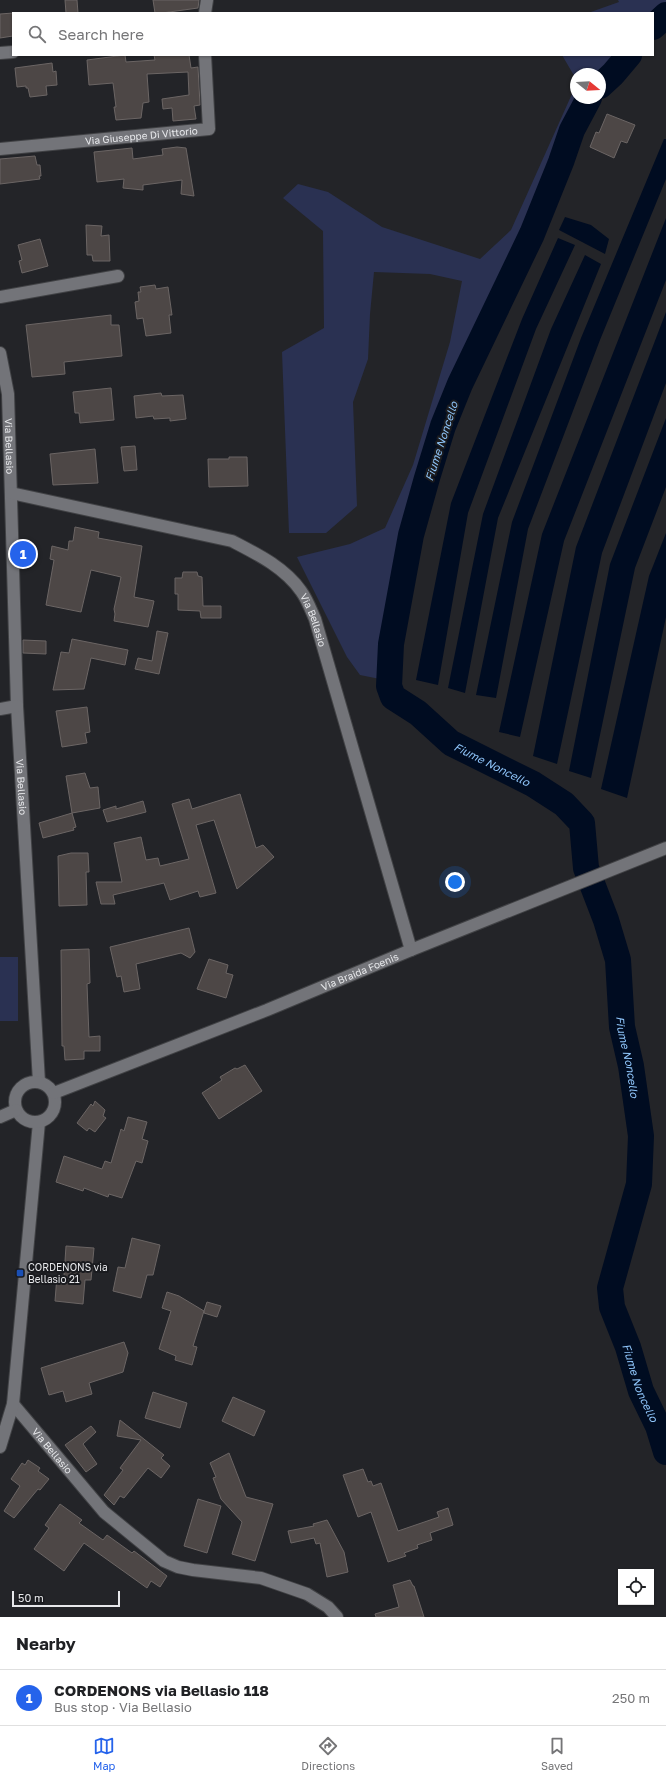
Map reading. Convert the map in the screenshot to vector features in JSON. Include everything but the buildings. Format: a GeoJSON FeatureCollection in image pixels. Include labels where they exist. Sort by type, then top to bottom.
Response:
{"type":"FeatureCollection","features":[{"type":"Feature","properties":{"kind":"street"},"geometry":{"type":"LineString","coordinates":[[205,12],[207,0]]}},
{"type":"Feature","properties":{"kind":"street"},"geometry":{"type":"LineString","coordinates":[[0,53],[12,52]]}},
{"type":"Feature","properties":{"kind":"street","name":"Via Giuseppe Di Vittorio"},"geometry":{"type":"LineString","coordinates":[[0,149],[209,129],[204,56]]}},
{"type":"Feature","properties":{"kind":"street"},"geometry":{"type":"LineString","coordinates":[[0,297],[118,276]]}},
{"type":"Feature","properties":{"kind":"street","name":"Via Bellasio"},"geometry":{"type":"LineString","coordinates":[[0,353],[8,394],[5,476],[11,492],[17,706],[39,1082]]}},
{"type":"Feature","properties":{"kind":"street","name":"Via Bellasio"},"geometry":{"type":"LineString","coordinates":[[11,492],[232,541],[263,556],[284,573],[301,591],[315,619],[411,950]]}},
{"type":"Feature","properties":{"kind":"street"},"geometry":{"type":"LineString","coordinates":[[0,708],[17,706]]}},
{"type":"Feature","properties":{"kind":"street","name":"Via Braida Foenis"},"geometry":{"type":"LineString","coordinates":[[54,1094],[267,1010],[411,950],[666,848]]}},
{"type":"Feature","properties":{"kind":"street"},"geometry":{"type":"LineString","coordinates":[[28,1082],[39,1082],[45,1084],[54,1094],[56,1100],[50,1116],[39,1122],[27,1121],[20,1116],[16,1110],[15,1095],[19,1088],[28,1082]]}},
{"type":"Feature","properties":{"kind":"street"},"geometry":{"type":"LineString","coordinates":[[0,1117],[16,1110]]}},
{"type":"Feature","properties":{"kind":"street"},"geometry":{"type":"LineString","coordinates":[[0,1447],[13,1404],[39,1122]]}},
{"type":"Feature","properties":{"kind":"street","name":"Via Bellasio"},"geometry":{"type":"LineString","coordinates":[[13,1404],[104,1512],[164,1560],[178,1567],[193,1570],[261,1578],[307,1594],[328,1607],[337,1617]]}},
{"type":"Feature","properties":{"kind":"shaded area"},"geometry":{"type":"Polygon","coordinates":[[[618,0],[666,0],[666,15],[654,26],[654,12],[591,12],[619,2],[618,0]]]}},
{"type":"Feature","properties":{"kind":"shaded area"},"geometry":{"type":"Polygon","coordinates":[[[563,56],[628,56],[606,80],[606,68],[570,69],[563,56]]]}},
{"type":"Feature","properties":{"kind":"shaded area"},"geometry":{"type":"Polygon","coordinates":[[[570,98],[570,104],[586,104],[572,130],[561,162],[532,234],[460,384],[443,426],[411,535],[391,644],[389,668],[380,679],[360,675],[347,657],[297,557],[350,544],[385,528],[413,465],[450,342],[462,281],[430,274],[374,272],[368,359],[353,402],[357,506],[326,533],[289,533],[282,352],[324,328],[323,231],[283,198],[298,184],[328,192],[382,227],[480,259],[511,230],[570,98]]]}},
{"type":"Feature","properties":{"kind":"shaded area"},"geometry":{"type":"Polygon","coordinates":[[[664,139],[666,139],[666,179],[600,340],[528,529],[496,698],[476,695],[512,522],[581,338],[664,139]]]}},
{"type":"Feature","properties":{"kind":"shaded area"},"geometry":{"type":"Polygon","coordinates":[[[565,217],[591,225],[609,239],[605,254],[559,230],[565,217]]]}},
{"type":"Feature","properties":{"kind":"shaded area"},"geometry":{"type":"Polygon","coordinates":[[[666,218],[666,280],[564,541],[520,737],[499,732],[542,534],[666,218]]]}},
{"type":"Feature","properties":{"kind":"shaded area"},"geometry":{"type":"Polygon","coordinates":[[[558,238],[575,245],[536,329],[468,513],[438,685],[416,680],[451,503],[522,319],[558,238]]]}},
{"type":"Feature","properties":{"kind":"shaded area"},"geometry":{"type":"Polygon","coordinates":[[[585,255],[601,264],[498,518],[465,693],[448,688],[483,514],[551,329],[585,255]]]}},
{"type":"Feature","properties":{"kind":"shaded area"},"geometry":{"type":"Polygon","coordinates":[[[666,312],[666,383],[602,553],[557,764],[533,756],[576,547],[666,312]]]}},
{"type":"Feature","properties":{"kind":"shaded area"},"geometry":{"type":"Polygon","coordinates":[[[666,418],[666,487],[635,568],[591,778],[569,771],[610,564],[666,418]]]}},
{"type":"Feature","properties":{"kind":"shaded area"},"geometry":{"type":"Polygon","coordinates":[[[666,533],[666,617],[627,798],[601,789],[649,576],[666,533]]]}},
{"type":"Feature","properties":{"kind":"shaded area"},"geometry":{"type":"Polygon","coordinates":[[[0,957],[18,957],[18,1021],[0,1021],[0,957]]]}},
{"type":"Feature","properties":{"kind":"waterway","name":"Fiume Noncello"},"geometry":{"type":"LineString","coordinates":[[654,26],[666,15]]}},
{"type":"Feature","properties":{"kind":"waterway","name":"Fiume Noncello"},"geometry":{"type":"LineString","coordinates":[[606,80],[628,56]]}},
{"type":"Feature","properties":{"kind":"waterway","name":"Fiume Noncello"},"geometry":{"type":"LineString","coordinates":[[586,104],[572,130],[561,162],[532,234],[460,384],[443,426],[411,535],[391,644],[389,686],[393,697],[418,713],[451,743],[533,784],[564,804],[582,823],[586,868],[606,920],[618,960],[622,1027],[631,1066],[641,1136],[639,1184],[610,1288],[612,1307],[628,1347],[641,1391],[658,1426],[666,1452]]}},
{"type":"Feature","properties":{"kind":"place","name":"CORDENONS via Bellasio 118"},"geometry":{"type":"Point","coordinates":[23,554]}},
{"type":"Feature","properties":{"kind":"place","name":"CORDENONS via Bellasio 21"},"geometry":{"type":"Point","coordinates":[20,1273]}}]}
